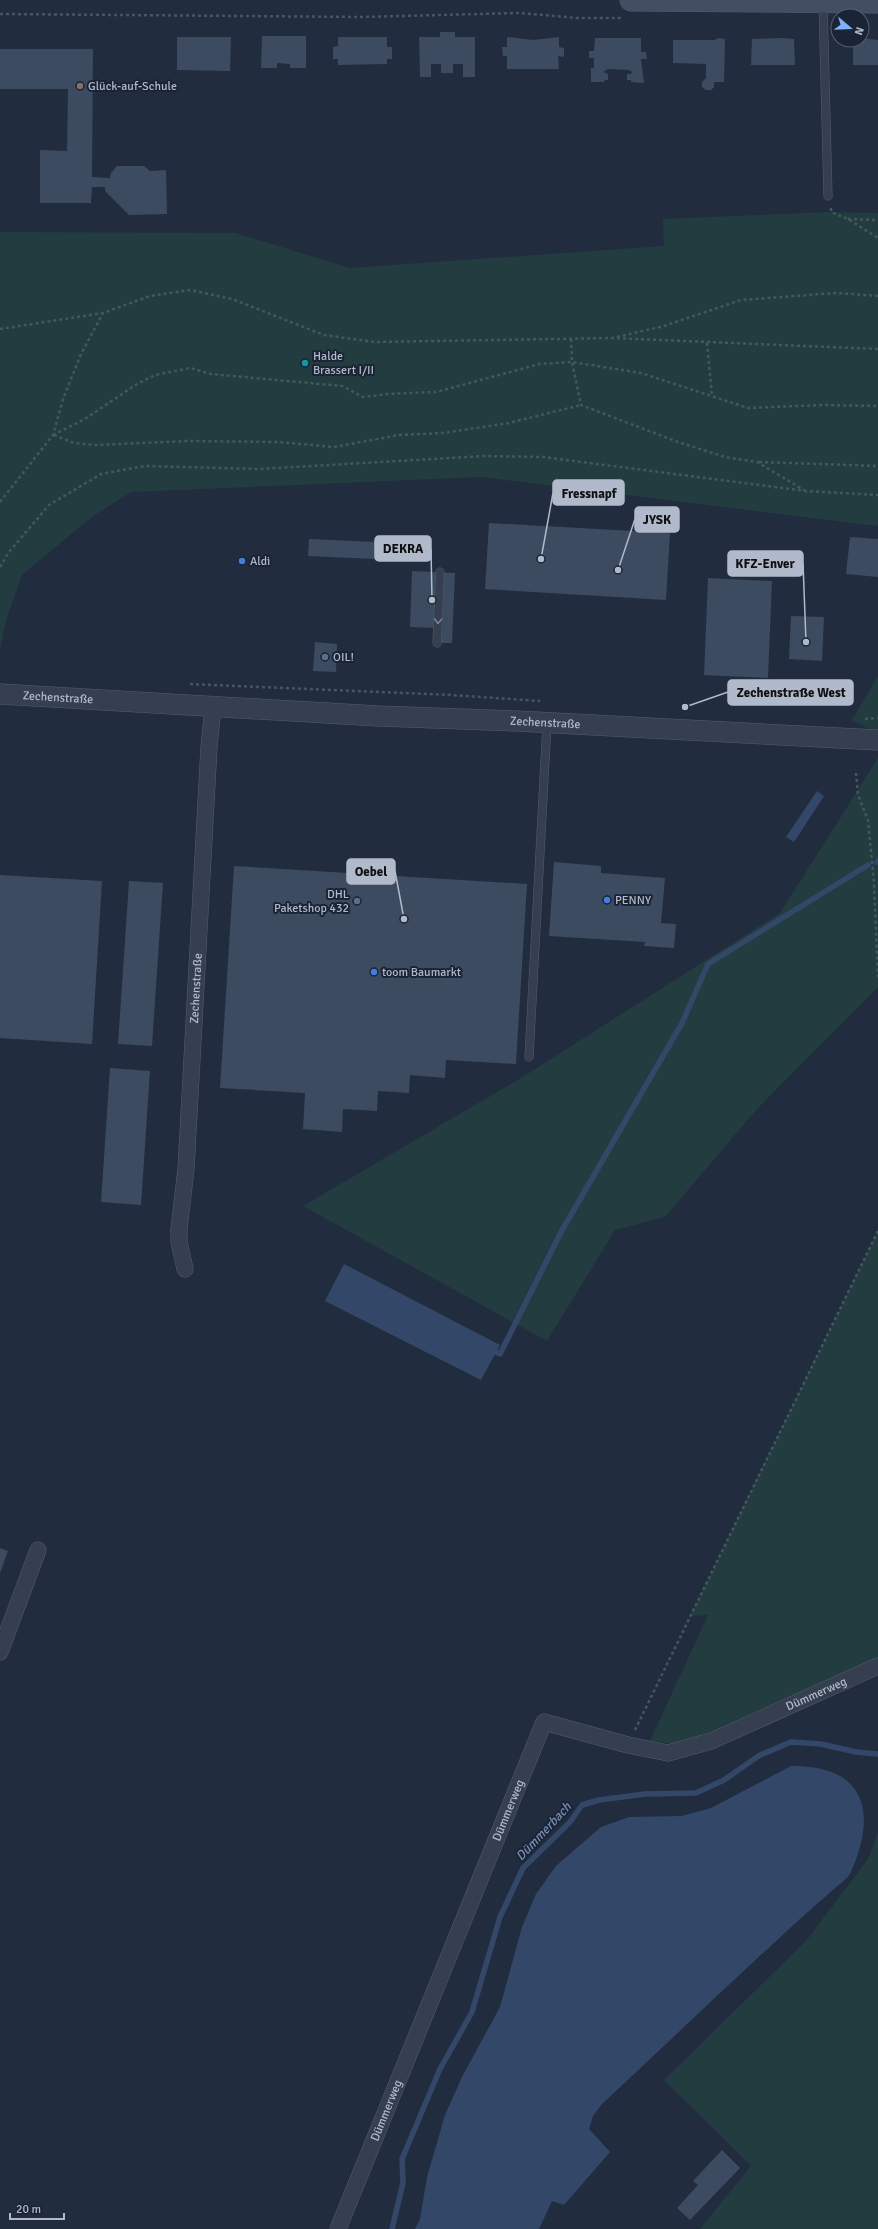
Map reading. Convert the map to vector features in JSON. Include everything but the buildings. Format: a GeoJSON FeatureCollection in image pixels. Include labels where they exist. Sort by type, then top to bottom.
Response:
{"type":"FeatureCollection","features":[{"type":"Feature","properties":{"kind":"main road"},"geometry":{"type":"LineString","coordinates":[[627,9],[780,1],[878,2]]}},
{"type":"Feature","properties":{"kind":"street","name":"Zechenstraße"},"geometry":{"type":"LineString","coordinates":[[0,694],[378,716],[547,722],[878,740]]}},
{"type":"Feature","properties":{"kind":"street","name":"Zechenstraße"},"geometry":{"type":"LineString","coordinates":[[185,1269],[179,1242],[179,1229],[186,1169],[209,747],[213,707]]}},
{"type":"Feature","properties":{"kind":"street"},"geometry":{"type":"LineString","coordinates":[[0,1652],[38,1550]]}},
{"type":"Feature","properties":{"kind":"street","name":"Dümmerweg"},"geometry":{"type":"LineString","coordinates":[[338,2229],[544,1722],[628,1745],[668,1753],[711,1741],[878,1666]]}},
{"type":"Feature","properties":{"kind":"lane"},"geometry":{"type":"LineString","coordinates":[[823,2],[828,196]]}},
{"type":"Feature","properties":{"kind":"lane"},"geometry":{"type":"LineString","coordinates":[[437,643],[440,572]]}},
{"type":"Feature","properties":{"kind":"lane"},"geometry":{"type":"LineString","coordinates":[[529,1058],[547,722]]}},
{"type":"Feature","properties":{"kind":"path"},"geometry":{"type":"LineString","coordinates":[[0,14],[361,17],[519,13],[577,18],[627,9]]}},
{"type":"Feature","properties":{"kind":"path"},"geometry":{"type":"LineString","coordinates":[[828,196],[831,212],[848,219],[878,238]]}},
{"type":"Feature","properties":{"kind":"path"},"geometry":{"type":"LineString","coordinates":[[848,219],[878,220]]}},
{"type":"Feature","properties":{"kind":"path"},"geometry":{"type":"LineString","coordinates":[[0,329],[102,313],[150,296],[190,290],[232,299],[324,335],[375,342],[613,338],[878,349]]}},
{"type":"Feature","properties":{"kind":"path"},"geometry":{"type":"LineString","coordinates":[[613,338],[664,326],[741,300],[836,293],[878,296]]}},
{"type":"Feature","properties":{"kind":"path"},"geometry":{"type":"LineString","coordinates":[[0,502],[53,435],[63,399],[81,354],[102,313]]}},
{"type":"Feature","properties":{"kind":"path"},"geometry":{"type":"LineString","coordinates":[[571,338],[572,362],[581,406]]}},
{"type":"Feature","properties":{"kind":"path"},"geometry":{"type":"LineString","coordinates":[[707,343],[712,396]]}},
{"type":"Feature","properties":{"kind":"path"},"geometry":{"type":"LineString","coordinates":[[53,435],[85,419],[137,384],[155,375],[190,368],[211,374],[342,386],[363,397],[388,394],[436,392],[540,364],[572,362],[641,373],[748,408],[823,405],[878,406]]}},
{"type":"Feature","properties":{"kind":"path"},"geometry":{"type":"LineString","coordinates":[[53,435],[74,443],[96,445],[188,441],[264,442],[334,447],[399,435],[443,433],[509,423],[581,406],[678,442],[725,457],[757,462],[878,466]]}},
{"type":"Feature","properties":{"kind":"path"},"geometry":{"type":"LineString","coordinates":[[0,567],[9,552],[49,505],[101,474],[145,466],[260,469],[484,456],[543,458],[806,491],[878,495]]}},
{"type":"Feature","properties":{"kind":"path"},"geometry":{"type":"LineString","coordinates":[[757,462],[806,491]]}},
{"type":"Feature","properties":{"kind":"path"},"geometry":{"type":"LineString","coordinates":[[188,684],[451,695],[545,702]]}},
{"type":"Feature","properties":{"kind":"path"},"geometry":{"type":"LineString","coordinates":[[858,719],[878,718]]}},
{"type":"Feature","properties":{"kind":"path"},"geometry":{"type":"LineString","coordinates":[[856,772],[858,795],[868,820],[874,883],[878,978]]}},
{"type":"Feature","properties":{"kind":"path"},"geometry":{"type":"LineString","coordinates":[[628,1745],[878,1231]]}},
{"type":"Feature","properties":{"kind":"green space"},"geometry":{"type":"Polygon","coordinates":[[[831,212],[878,213],[878,526],[481,477],[131,492],[93,516],[22,575],[6,620],[0,651],[0,232],[236,233],[350,268],[664,246],[663,219],[831,212]]]}},
{"type":"Feature","properties":{"kind":"green space"},"geometry":{"type":"Polygon","coordinates":[[[878,676],[878,734],[852,720],[878,676]]]}},
{"type":"Feature","properties":{"kind":"green space"},"geometry":{"type":"Polygon","coordinates":[[[878,758],[878,987],[756,1110],[665,1217],[615,1230],[547,1341],[303,1206],[521,1078],[780,913],[878,758]]]}},
{"type":"Feature","properties":{"kind":"green space"},"geometry":{"type":"Polygon","coordinates":[[[878,1231],[878,1658],[699,1736],[675,1744],[650,1741],[708,1615],[690,1616],[878,1231]]]}},
{"type":"Feature","properties":{"kind":"green space"},"geometry":{"type":"Polygon","coordinates":[[[878,1833],[878,2229],[700,2229],[751,2166],[664,2080],[806,1941],[868,1859],[878,1833]]]}},
{"type":"Feature","properties":{"kind":"water"},"geometry":{"type":"Polygon","coordinates":[[[817,791],[824,796],[794,842],[786,837],[817,791]]]}},
{"type":"Feature","properties":{"kind":"water"},"geometry":{"type":"Polygon","coordinates":[[[344,1264],[500,1345],[481,1380],[325,1301],[344,1264]]]}},
{"type":"Feature","properties":{"kind":"water"},"geometry":{"type":"Polygon","coordinates":[[[791,1766],[816,1768],[836,1774],[850,1784],[859,1797],[863,1813],[863,1831],[859,1852],[850,1874],[765,1951],[601,2105],[593,2116],[589,2129],[610,2152],[564,2205],[552,2201],[539,2229],[415,2229],[420,2219],[427,2177],[445,2115],[462,2077],[500,2007],[522,1927],[536,1894],[556,1866],[601,1827],[629,1817],[682,1816],[711,1808],[791,1766]]]}},
{"type":"Feature","properties":{"kind":"waterway"},"geometry":{"type":"LineString","coordinates":[[496,1352],[500,1354],[561,1232],[682,1023],[708,964],[868,865]]}},
{"type":"Feature","properties":{"kind":"waterway","name":"Dümmerbach"},"geometry":{"type":"LineString","coordinates":[[392,2229],[403,2183],[402,2159],[440,2069],[472,2012],[500,1917],[523,1868],[570,1822],[582,1805],[599,1800],[645,1794],[696,1793],[724,1780],[760,1755],[791,1742],[821,1744],[856,1752],[878,1754]]}},
{"type":"Feature","properties":{"kind":"place","name":"Glück-auf-Schule"},"geometry":{"type":"Point","coordinates":[80,86]}},
{"type":"Feature","properties":{"kind":"place","name":"Halde Brassert I/II"},"geometry":{"type":"Point","coordinates":[305,363]}},
{"type":"Feature","properties":{"kind":"place","name":"Fressnapf"},"geometry":{"type":"Point","coordinates":[541,559]}},
{"type":"Feature","properties":{"kind":"place","name":"Aldi"},"geometry":{"type":"Point","coordinates":[242,561]}},
{"type":"Feature","properties":{"kind":"place","name":"JYSK"},"geometry":{"type":"Point","coordinates":[618,570]}},
{"type":"Feature","properties":{"kind":"place","name":"DEKRA"},"geometry":{"type":"Point","coordinates":[432,600]}},
{"type":"Feature","properties":{"kind":"place","name":"KFZ-Enver"},"geometry":{"type":"Point","coordinates":[806,642]}},
{"type":"Feature","properties":{"kind":"place","name":"OIL!"},"geometry":{"type":"Point","coordinates":[325,657]}},
{"type":"Feature","properties":{"kind":"place","name":"Zechenstraße West"},"geometry":{"type":"Point","coordinates":[685,707]}},
{"type":"Feature","properties":{"kind":"place","name":"PENNY"},"geometry":{"type":"Point","coordinates":[607,900]}},
{"type":"Feature","properties":{"kind":"place","name":"DHL Paketshop 432"},"geometry":{"type":"Point","coordinates":[357,901]}},
{"type":"Feature","properties":{"kind":"place","name":"Oebel"},"geometry":{"type":"Point","coordinates":[404,919]}},
{"type":"Feature","properties":{"kind":"place","name":"toom Baumarkt"},"geometry":{"type":"Point","coordinates":[374,972]}}]}
